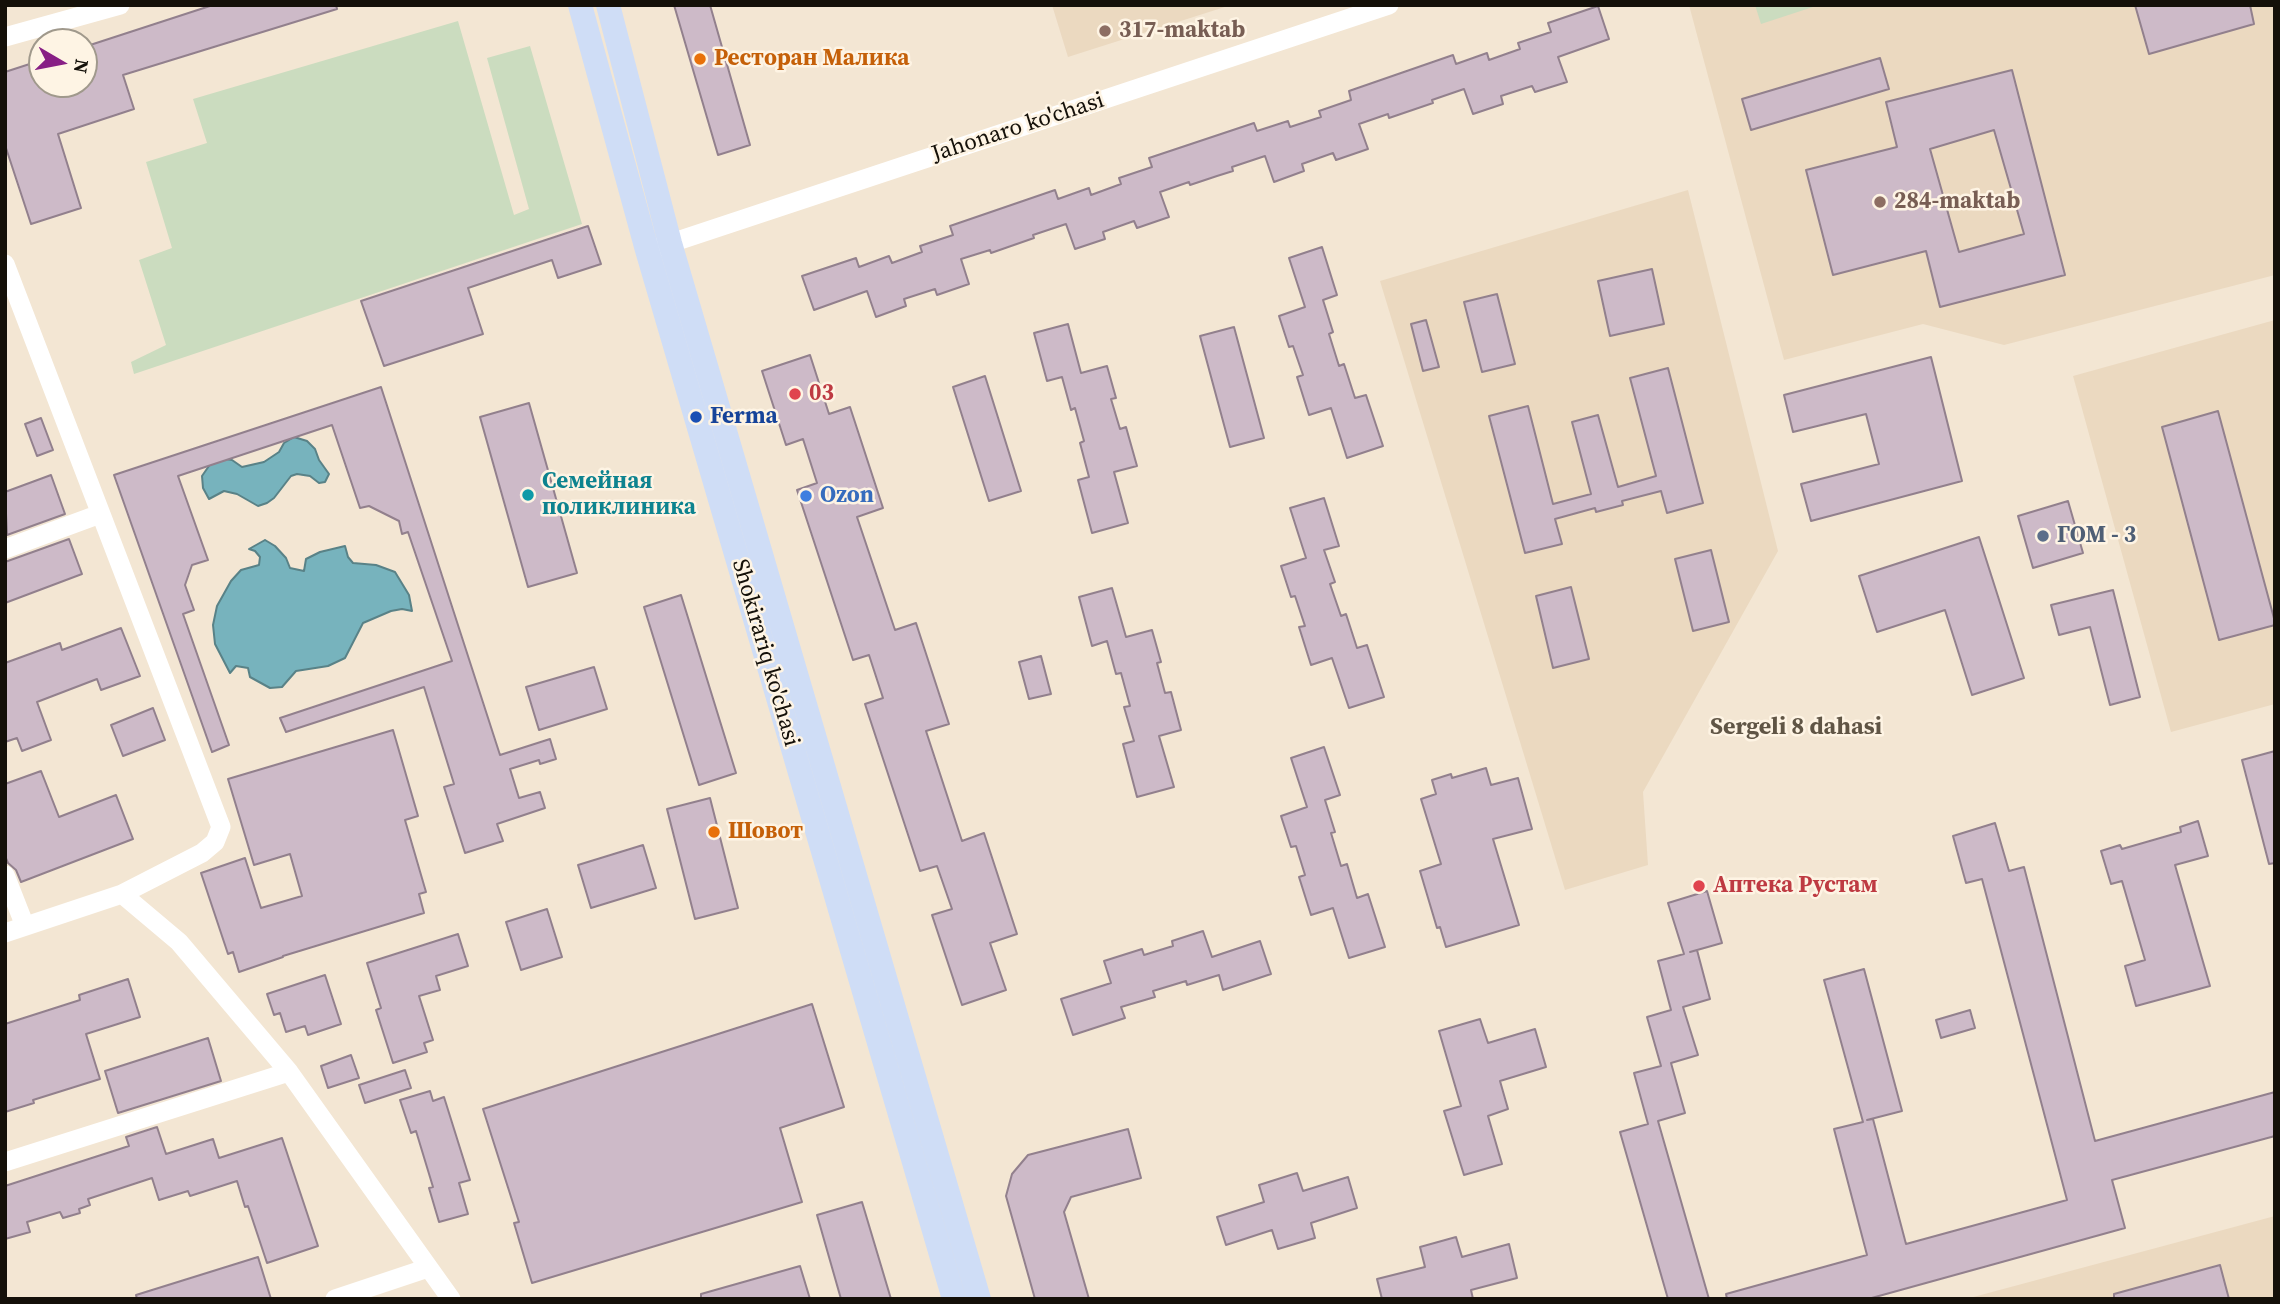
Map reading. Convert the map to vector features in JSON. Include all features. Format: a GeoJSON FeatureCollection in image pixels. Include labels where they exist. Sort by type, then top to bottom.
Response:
{"type":"FeatureCollection","features":[{"type":"Feature","properties":{"kind":"main road","name":"Shokirariq ko'chasi"},"geometry":{"type":"LineString","coordinates":[[580,5],[659,247],[979,1299]]}},
{"type":"Feature","properties":{"kind":"main road","name":"Shokirariq ko'chasi"},"geometry":{"type":"LineString","coordinates":[[608,5],[659,247],[954,1299]]}},
{"type":"Feature","properties":{"kind":"street"},"geometry":{"type":"LineString","coordinates":[[5,37],[120,5]]}},
{"type":"Feature","properties":{"kind":"street","name":"Jahonaro ko'chasi"},"geometry":{"type":"LineString","coordinates":[[659,247],[1389,5]]}},
{"type":"Feature","properties":{"kind":"street"},"geometry":{"type":"LineString","coordinates":[[5,264],[13,309],[100,514],[222,827],[215,842],[202,853],[122,894],[5,933]]}},
{"type":"Feature","properties":{"kind":"street"},"geometry":{"type":"LineString","coordinates":[[5,549],[100,514]]}},
{"type":"Feature","properties":{"kind":"street"},"geometry":{"type":"LineString","coordinates":[[5,875],[25,926]]}},
{"type":"Feature","properties":{"kind":"street"},"geometry":{"type":"LineString","coordinates":[[122,894],[179,942],[289,1072],[451,1299]]}},
{"type":"Feature","properties":{"kind":"street"},"geometry":{"type":"LineString","coordinates":[[5,1162],[289,1072]]}},
{"type":"Feature","properties":{"kind":"street"},"geometry":{"type":"LineString","coordinates":[[335,1299],[428,1268]]}},
{"type":"Feature","properties":{"kind":"shaded area","name":"317-maktab"},"geometry":{"type":"Polygon","coordinates":[[[1052,5],[1231,5],[1068,57],[1052,5]]]}},
{"type":"Feature","properties":{"kind":"shaded area"},"geometry":{"type":"Polygon","coordinates":[[[1689,5],[2275,5],[2275,275],[2004,345],[1923,324],[1784,360],[1689,5]]]}},
{"type":"Feature","properties":{"kind":"shaded area"},"geometry":{"type":"Polygon","coordinates":[[[1688,190],[1778,551],[1643,792],[1648,865],[1565,890],[1380,281],[1688,190]]]}},
{"type":"Feature","properties":{"kind":"shaded area"},"geometry":{"type":"Polygon","coordinates":[[[2275,320],[2275,704],[2171,732],[2073,376],[2275,320]]]}},
{"type":"Feature","properties":{"kind":"shaded area"},"geometry":{"type":"Polygon","coordinates":[[[2275,1216],[2275,1299],[1966,1299],[2275,1216]]]}},
{"type":"Feature","properties":{"kind":"green space"},"geometry":{"type":"Polygon","coordinates":[[[1755,5],[1819,5],[1761,24],[1755,5]]]}},
{"type":"Feature","properties":{"kind":"green space"},"geometry":{"type":"Polygon","coordinates":[[[458,21],[514,215],[529,209],[487,58],[530,46],[582,224],[134,374],[131,362],[166,345],[139,260],[172,248],[146,162],[207,143],[193,99],[458,21]]]}},
{"type":"Feature","properties":{"kind":"water"},"geometry":{"type":"Polygon","coordinates":[[[294,437],[307,441],[315,449],[329,474],[325,482],[319,483],[310,476],[291,476],[274,498],[258,506],[237,494],[224,491],[209,499],[203,488],[202,476],[211,463],[220,458],[232,460],[242,467],[264,462],[294,437]]]}},
{"type":"Feature","properties":{"kind":"water"},"geometry":{"type":"Polygon","coordinates":[[[265,540],[286,558],[290,568],[304,571],[306,559],[320,552],[345,546],[353,563],[376,565],[395,572],[409,595],[412,611],[391,611],[363,623],[345,658],[328,666],[296,671],[282,687],[270,688],[250,677],[248,668],[236,666],[230,673],[215,644],[213,625],[217,606],[231,581],[241,570],[259,565],[260,557],[249,549],[265,540]]]}},
{"type":"Feature","properties":{"kind":"building"},"geometry":{"type":"Polygon","coordinates":[[[213,5],[336,5],[337,9],[123,75],[134,109],[58,134],[81,208],[31,224],[5,145],[5,72],[28,65],[28,98],[98,98],[98,42],[213,5]]]}},
{"type":"Feature","properties":{"kind":"building"},"geometry":{"type":"Polygon","coordinates":[[[674,5],[710,5],[750,145],[718,155],[674,5]]]}},
{"type":"Feature","properties":{"kind":"building"},"geometry":{"type":"Polygon","coordinates":[[[2135,5],[2250,5],[2254,24],[2149,54],[2135,5]]]}},
{"type":"Feature","properties":{"kind":"building"},"geometry":{"type":"Polygon","coordinates":[[[1598,6],[1609,39],[1558,57],[1567,82],[1535,92],[1532,86],[1501,96],[1503,104],[1473,114],[1464,89],[1389,118],[1388,114],[1359,124],[1368,149],[1336,160],[1333,153],[1302,164],[1304,171],[1274,182],[1265,156],[1232,167],[1233,171],[1160,192],[1169,217],[1137,228],[1134,221],[1103,232],[1105,239],[1075,249],[1066,224],[991,253],[990,250],[961,259],[969,284],[937,295],[935,289],[904,299],[906,306],[876,317],[867,291],[814,310],[802,276],[856,258],[859,267],[889,256],[892,263],[922,252],[920,246],[953,235],[950,226],[1055,190],[1058,199],[1089,188],[1091,195],[1121,184],[1119,178],[1152,167],[1149,158],[1254,123],[1257,131],[1288,121],[1290,127],[1321,117],[1319,111],[1351,100],[1349,91],[1453,55],[1456,64],[1487,53],[1489,60],[1520,49],[1518,43],[1551,32],[1548,23],[1598,6]]]}},
{"type":"Feature","properties":{"kind":"building"},"geometry":{"type":"Polygon","coordinates":[[[1880,58],[1889,89],[1751,130],[1742,99],[1880,58]]]}},
{"type":"Feature","properties":{"kind":"building","name":"284-maktab"},"geometry":{"type":"Polygon","coordinates":[[[2012,70],[2065,275],[1940,307],[1926,251],[1833,275],[1806,170],[1897,147],[1886,102],[2012,70]],[[1994,130],[1930,149],[1959,252],[2024,234],[1994,130]]]}},
{"type":"Feature","properties":{"kind":"building"},"geometry":{"type":"Polygon","coordinates":[[[588,226],[601,264],[558,278],[552,260],[468,288],[483,334],[384,366],[361,301],[588,226]]]}},
{"type":"Feature","properties":{"kind":"building"},"geometry":{"type":"Polygon","coordinates":[[[1322,247],[1337,295],[1323,300],[1333,332],[1329,334],[1339,366],[1344,364],[1355,398],[1366,395],[1383,446],[1347,458],[1331,408],[1309,415],[1297,377],[1303,375],[1293,346],[1289,347],[1279,316],[1305,307],[1289,258],[1322,247]]]}},
{"type":"Feature","properties":{"kind":"building"},"geometry":{"type":"Polygon","coordinates":[[[1652,269],[1664,324],[1610,336],[1598,281],[1652,269]]]}},
{"type":"Feature","properties":{"kind":"building"},"geometry":{"type":"Polygon","coordinates":[[[1497,294],[1515,364],[1482,372],[1464,302],[1497,294]]]}},
{"type":"Feature","properties":{"kind":"building"},"geometry":{"type":"Polygon","coordinates":[[[1426,320],[1439,367],[1423,371],[1411,324],[1426,320]]]}},
{"type":"Feature","properties":{"kind":"building"},"geometry":{"type":"Polygon","coordinates":[[[1068,324],[1081,373],[1107,366],[1116,398],[1111,399],[1120,429],[1126,427],[1137,466],[1114,472],[1128,523],[1092,533],[1078,480],[1089,477],[1080,443],[1084,441],[1075,408],[1071,410],[1062,377],[1047,381],[1034,333],[1068,324]]]}},
{"type":"Feature","properties":{"kind":"building"},"geometry":{"type":"Polygon","coordinates":[[[1234,327],[1264,438],[1230,447],[1200,336],[1234,327]]]}},
{"type":"Feature","properties":{"kind":"building"},"geometry":{"type":"Polygon","coordinates":[[[810,355],[829,414],[850,407],[883,508],[857,517],[895,630],[916,623],[949,724],[926,731],[962,841],[984,833],[1017,934],[990,943],[1006,990],[962,1005],[932,915],[952,909],[937,866],[920,871],[865,704],[883,698],[869,655],[853,660],[797,490],[817,483],[803,439],[786,445],[762,371],[810,355]]]}},
{"type":"Feature","properties":{"kind":"building"},"geometry":{"type":"Polygon","coordinates":[[[1931,357],[1962,481],[1811,521],[1801,484],[1879,464],[1866,414],[1793,432],[1784,395],[1931,357]]]}},
{"type":"Feature","properties":{"kind":"building"},"geometry":{"type":"Polygon","coordinates":[[[1668,368],[1703,503],[1667,513],[1661,491],[1622,501],[1623,505],[1596,512],[1595,508],[1555,519],[1562,544],[1525,553],[1489,416],[1528,406],[1553,504],[1591,494],[1572,422],[1598,415],[1618,487],[1656,476],[1630,378],[1668,368]]]}},
{"type":"Feature","properties":{"kind":"building"},"geometry":{"type":"Polygon","coordinates":[[[985,376],[1021,491],[989,501],[953,387],[985,376]]]}},
{"type":"Feature","properties":{"kind":"building"},"geometry":{"type":"Polygon","coordinates":[[[381,387],[500,755],[550,739],[556,759],[540,764],[539,760],[510,769],[519,798],[540,792],[545,808],[497,824],[503,841],[465,853],[444,787],[454,784],[424,687],[286,732],[280,718],[452,661],[408,532],[402,534],[399,521],[369,506],[360,508],[332,425],[178,476],[208,560],[192,565],[185,585],[194,610],[183,614],[229,745],[212,752],[114,475],[381,387]]]}},
{"type":"Feature","properties":{"kind":"building","name":"Семейная поликлиника"},"geometry":{"type":"Polygon","coordinates":[[[529,403],[577,573],[528,587],[480,417],[529,403]]]}},
{"type":"Feature","properties":{"kind":"building"},"geometry":{"type":"Polygon","coordinates":[[[2218,411],[2275,622],[2275,625],[2219,640],[2162,427],[2218,411]]]}},
{"type":"Feature","properties":{"kind":"building"},"geometry":{"type":"Polygon","coordinates":[[[41,418],[53,450],[37,456],[25,424],[41,418]]]}},
{"type":"Feature","properties":{"kind":"building"},"geometry":{"type":"Polygon","coordinates":[[[51,475],[65,514],[7,535],[5,492],[51,475]]]}},
{"type":"Feature","properties":{"kind":"building"},"geometry":{"type":"Polygon","coordinates":[[[1324,498],[1339,546],[1324,550],[1335,582],[1330,584],[1341,616],[1346,614],[1357,648],[1367,645],[1384,697],[1349,708],[1332,658],[1311,665],[1299,627],[1305,626],[1295,596],[1291,597],[1281,566],[1306,558],[1290,508],[1324,498]]]}},
{"type":"Feature","properties":{"kind":"building"},"geometry":{"type":"Polygon","coordinates":[[[2068,501],[2083,553],[2033,568],[2018,516],[2068,501]]]}},
{"type":"Feature","properties":{"kind":"building"},"geometry":{"type":"Polygon","coordinates":[[[1979,537],[2024,678],[1972,695],[1945,610],[1877,632],[1859,576],[1979,537]]]}},
{"type":"Feature","properties":{"kind":"building"},"geometry":{"type":"Polygon","coordinates":[[[69,539],[82,574],[5,603],[5,562],[69,539]]]}},
{"type":"Feature","properties":{"kind":"building"},"geometry":{"type":"Polygon","coordinates":[[[1711,550],[1729,622],[1693,631],[1675,559],[1711,550]]]}},
{"type":"Feature","properties":{"kind":"building"},"geometry":{"type":"Polygon","coordinates":[[[1571,587],[1589,659],[1553,668],[1536,596],[1571,587]]]}},
{"type":"Feature","properties":{"kind":"building"},"geometry":{"type":"Polygon","coordinates":[[[1112,588],[1126,637],[1152,630],[1161,662],[1157,663],[1165,693],[1171,692],[1181,730],[1159,736],[1174,787],[1137,797],[1123,744],[1134,741],[1124,707],[1130,706],[1121,673],[1116,674],[1107,641],[1092,646],[1079,597],[1112,588]]]}},
{"type":"Feature","properties":{"kind":"building"},"geometry":{"type":"Polygon","coordinates":[[[2113,590],[2140,697],[2110,705],[2090,627],[2059,635],[2051,605],[2113,590]]]}},
{"type":"Feature","properties":{"kind":"building"},"geometry":{"type":"Polygon","coordinates":[[[681,595],[736,773],[699,785],[644,607],[681,595]]]}},
{"type":"Feature","properties":{"kind":"building"},"geometry":{"type":"Polygon","coordinates":[[[121,628],[140,676],[101,690],[97,679],[37,702],[51,740],[22,751],[17,738],[5,742],[5,663],[60,643],[62,650],[121,628]]]}},
{"type":"Feature","properties":{"kind":"building"},"geometry":{"type":"Polygon","coordinates":[[[1041,656],[1051,694],[1029,699],[1019,662],[1041,656]]]}},
{"type":"Feature","properties":{"kind":"building"},"geometry":{"type":"Polygon","coordinates":[[[594,667],[607,709],[539,730],[526,687],[594,667]]]}},
{"type":"Feature","properties":{"kind":"building"},"geometry":{"type":"Polygon","coordinates":[[[153,708],[165,740],[123,756],[111,725],[153,708]]]}},
{"type":"Feature","properties":{"kind":"building"},"geometry":{"type":"Polygon","coordinates":[[[393,730],[418,816],[405,820],[426,892],[419,894],[424,913],[239,972],[233,952],[228,954],[201,873],[245,858],[261,908],[302,896],[290,854],[254,865],[228,779],[393,730]]]}},
{"type":"Feature","properties":{"kind":"building"},"geometry":{"type":"Polygon","coordinates":[[[1324,747],[1340,795],[1325,800],[1335,832],[1331,833],[1341,866],[1347,864],[1357,898],[1368,894],[1385,947],[1349,958],[1333,908],[1311,915],[1299,877],[1305,875],[1296,846],[1291,847],[1281,816],[1307,807],[1291,758],[1324,747]]]}},
{"type":"Feature","properties":{"kind":"building"},"geometry":{"type":"Polygon","coordinates":[[[2275,751],[2275,863],[2269,864],[2242,760],[2275,751]]]}},
{"type":"Feature","properties":{"kind":"building"},"geometry":{"type":"Polygon","coordinates":[[[1486,768],[1491,785],[1518,778],[1532,829],[1493,839],[1519,925],[1446,947],[1440,927],[1437,928],[1420,871],[1441,864],[1421,799],[1436,794],[1432,780],[1451,774],[1452,778],[1486,768]]]}},
{"type":"Feature","properties":{"kind":"building"},"geometry":{"type":"Polygon","coordinates":[[[41,771],[59,817],[116,795],[133,839],[21,882],[5,856],[5,784],[41,771]]]}},
{"type":"Feature","properties":{"kind":"building"},"geometry":{"type":"Polygon","coordinates":[[[710,798],[738,908],[695,919],[667,809],[710,798]]]}},
{"type":"Feature","properties":{"kind":"building"},"geometry":{"type":"Polygon","coordinates":[[[2198,821],[2208,856],[2175,865],[2210,986],[2136,1006],[2125,966],[2145,960],[2122,881],[2111,884],[2101,851],[2120,845],[2122,849],[2181,832],[2180,827],[2198,821]]]}},
{"type":"Feature","properties":{"kind":"building"},"geometry":{"type":"Polygon","coordinates":[[[1995,823],[2009,871],[2024,867],[2095,1141],[2275,1092],[2275,1136],[2112,1180],[2125,1228],[1868,1299],[1727,1299],[1726,1294],[1867,1255],[1834,1129],[1863,1122],[1824,980],[1864,969],[1902,1111],[1867,1120],[1873,1119],[1906,1244],[2067,1200],[1982,879],[1966,883],[1953,836],[1995,823]]]}},
{"type":"Feature","properties":{"kind":"building"},"geometry":{"type":"Polygon","coordinates":[[[643,845],[656,888],[591,908],[578,865],[643,845]]]}},
{"type":"Feature","properties":{"kind":"building"},"geometry":{"type":"Polygon","coordinates":[[[1707,891],[1722,943],[1697,950],[1710,999],[1683,1007],[1698,1055],[1671,1063],[1685,1113],[1658,1121],[1709,1299],[1668,1299],[1620,1132],[1648,1124],[1634,1073],[1661,1066],[1647,1017],[1671,1010],[1658,961],[1684,954],[1668,903],[1707,891]]]}},
{"type":"Feature","properties":{"kind":"building"},"geometry":{"type":"Polygon","coordinates":[[[547,909],[562,957],[521,970],[506,922],[547,909]]]}},
{"type":"Feature","properties":{"kind":"building"},"geometry":{"type":"Polygon","coordinates":[[[1203,931],[1212,957],[1260,941],[1271,974],[1223,990],[1219,975],[1187,985],[1186,981],[1153,991],[1155,997],[1121,1007],[1125,1018],[1073,1035],[1061,999],[1111,983],[1104,961],[1142,949],[1144,955],[1173,946],[1172,941],[1203,931]]]}},
{"type":"Feature","properties":{"kind":"building"},"geometry":{"type":"Polygon","coordinates":[[[458,934],[468,966],[436,976],[440,990],[419,996],[433,1040],[424,1043],[427,1052],[393,1063],[376,1010],[381,1008],[367,963],[458,934]]]}},
{"type":"Feature","properties":{"kind":"building"},"geometry":{"type":"Polygon","coordinates":[[[325,975],[341,1024],[308,1035],[305,1026],[286,1032],[280,1013],[274,1015],[267,994],[325,975]]]}},
{"type":"Feature","properties":{"kind":"building"},"geometry":{"type":"Polygon","coordinates":[[[128,979],[140,1017],[86,1034],[100,1079],[33,1100],[34,1103],[5,1112],[5,1024],[80,1000],[79,995],[128,979]]]}},
{"type":"Feature","properties":{"kind":"building"},"geometry":{"type":"Polygon","coordinates":[[[812,1004],[844,1107],[780,1128],[802,1202],[532,1283],[514,1223],[519,1222],[483,1109],[812,1004]]]}},
{"type":"Feature","properties":{"kind":"building"},"geometry":{"type":"Polygon","coordinates":[[[1970,1010],[1975,1028],[1941,1038],[1936,1020],[1970,1010]]]}},
{"type":"Feature","properties":{"kind":"building"},"geometry":{"type":"Polygon","coordinates":[[[1480,1019],[1488,1043],[1535,1029],[1546,1067],[1500,1081],[1508,1109],[1488,1116],[1502,1164],[1464,1175],[1444,1111],[1461,1106],[1439,1031],[1480,1019]]]}},
{"type":"Feature","properties":{"kind":"building"},"geometry":{"type":"Polygon","coordinates":[[[208,1038],[221,1081],[118,1113],[105,1071],[208,1038]]]}},
{"type":"Feature","properties":{"kind":"building"},"geometry":{"type":"Polygon","coordinates":[[[351,1055],[359,1078],[328,1088],[321,1066],[351,1055]]]}},
{"type":"Feature","properties":{"kind":"building"},"geometry":{"type":"Polygon","coordinates":[[[405,1070],[411,1088],[365,1103],[359,1085],[405,1070]]]}},
{"type":"Feature","properties":{"kind":"building"},"geometry":{"type":"Polygon","coordinates":[[[430,1091],[433,1101],[444,1097],[470,1180],[459,1183],[468,1214],[439,1222],[429,1188],[433,1187],[416,1131],[411,1133],[400,1100],[430,1091]]]}},
{"type":"Feature","properties":{"kind":"building"},"geometry":{"type":"Polygon","coordinates":[[[157,1127],[166,1154],[213,1139],[219,1158],[282,1138],[318,1246],[267,1263],[237,1181],[190,1196],[188,1191],[159,1200],[152,1178],[88,1199],[90,1205],[79,1209],[80,1213],[63,1218],[60,1212],[27,1222],[30,1232],[5,1239],[5,1186],[129,1146],[126,1137],[157,1127]]]}},
{"type":"Feature","properties":{"kind":"building"},"geometry":{"type":"Polygon","coordinates":[[[1128,1129],[1141,1178],[1071,1197],[1064,1212],[1089,1299],[1035,1299],[1006,1196],[1012,1174],[1028,1155],[1128,1129]]]}},
{"type":"Feature","properties":{"kind":"building"},"geometry":{"type":"Polygon","coordinates":[[[1297,1173],[1303,1191],[1348,1177],[1357,1208],[1311,1223],[1315,1238],[1278,1249],[1272,1230],[1226,1245],[1217,1217],[1264,1202],[1259,1185],[1297,1173]]]}},
{"type":"Feature","properties":{"kind":"building"},"geometry":{"type":"Polygon","coordinates":[[[862,1202],[891,1299],[841,1299],[817,1215],[862,1202]]]}},
{"type":"Feature","properties":{"kind":"building"},"geometry":{"type":"Polygon","coordinates":[[[1456,1237],[1462,1257],[1509,1244],[1517,1278],[1471,1290],[1473,1299],[1382,1299],[1377,1279],[1425,1267],[1420,1247],[1456,1237]]]}},
{"type":"Feature","properties":{"kind":"building"},"geometry":{"type":"Polygon","coordinates":[[[258,1257],[271,1299],[137,1299],[136,1295],[258,1257]]]}},
{"type":"Feature","properties":{"kind":"building"},"geometry":{"type":"Polygon","coordinates":[[[2220,1265],[2229,1299],[2114,1299],[2114,1294],[2220,1265]]]}},
{"type":"Feature","properties":{"kind":"building"},"geometry":{"type":"Polygon","coordinates":[[[800,1266],[810,1299],[701,1299],[701,1294],[800,1266]]]}},
{"type":"Feature","properties":{"kind":"place","name":"317-maktab"},"geometry":{"type":"Point","coordinates":[1105,31]}},
{"type":"Feature","properties":{"kind":"place","name":"Ресторан Малика"},"geometry":{"type":"Point","coordinates":[700,59]}},
{"type":"Feature","properties":{"kind":"place","name":"284-maktab"},"geometry":{"type":"Point","coordinates":[1880,202]}},
{"type":"Feature","properties":{"kind":"place","name":"03"},"geometry":{"type":"Point","coordinates":[795,394]}},
{"type":"Feature","properties":{"kind":"place","name":"Ferma"},"geometry":{"type":"Point","coordinates":[696,417]}},
{"type":"Feature","properties":{"kind":"place","name":"Семейная поликлиника"},"geometry":{"type":"Point","coordinates":[528,495]}},
{"type":"Feature","properties":{"kind":"place","name":"Ozon"},"geometry":{"type":"Point","coordinates":[806,496]}},
{"type":"Feature","properties":{"kind":"place","name":"ГОМ - 3"},"geometry":{"type":"Point","coordinates":[2043,536]}},
{"type":"Feature","properties":{"kind":"place","name":"Шовот"},"geometry":{"type":"Point","coordinates":[714,832]}},
{"type":"Feature","properties":{"kind":"place","name":"Аптека Рустам"},"geometry":{"type":"Point","coordinates":[1699,886]}},
{"type":"Feature","properties":{"kind":"district","name":"Sergeli 8 dahasi"},"geometry":{"type":"Point","coordinates":[1796,728]}}]}
